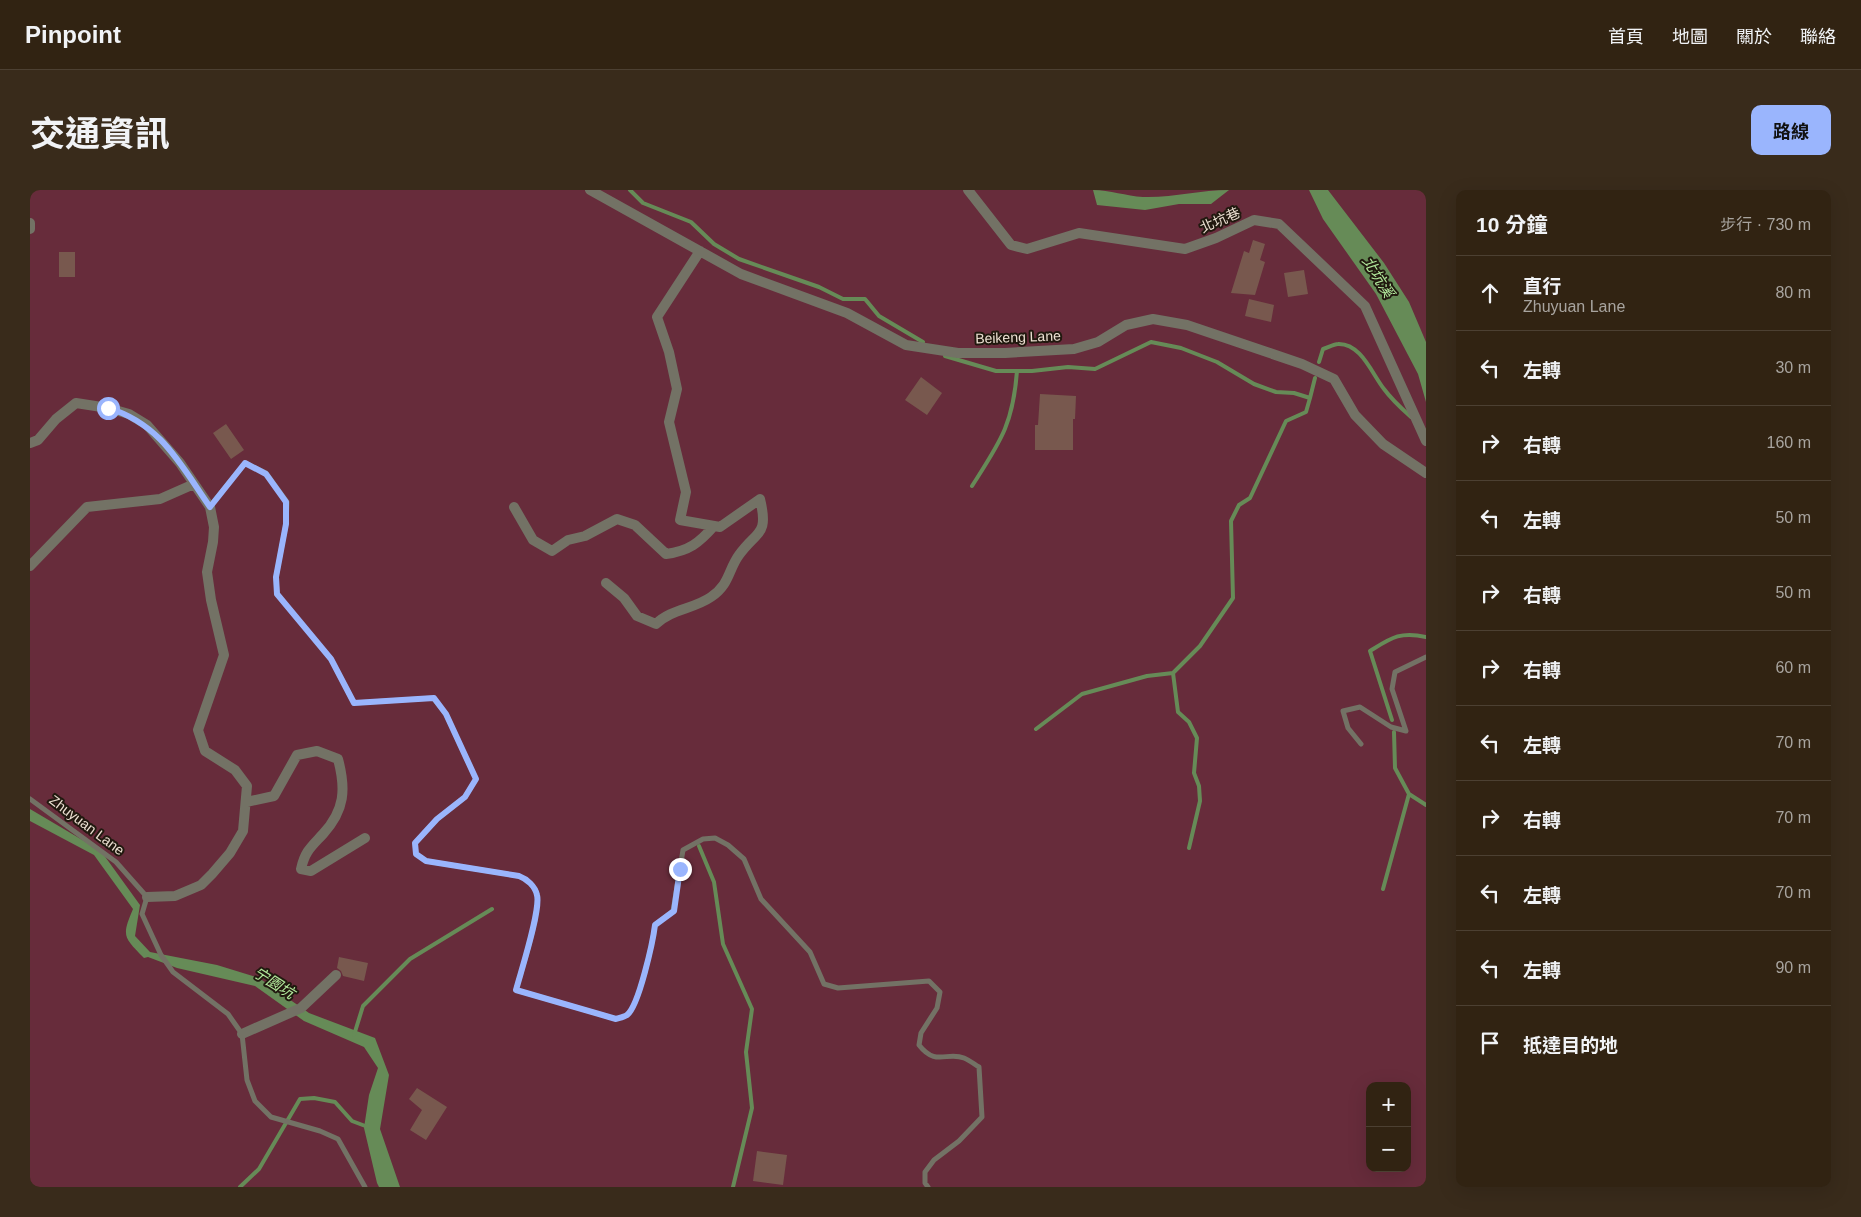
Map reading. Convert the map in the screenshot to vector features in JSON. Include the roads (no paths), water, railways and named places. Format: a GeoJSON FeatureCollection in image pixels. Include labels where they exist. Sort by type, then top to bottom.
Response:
{"type":"FeatureCollection","features":[{"type":"Feature","properties":{"kind":"street","name":"Beikeng Lane"},"geometry":{"type":"LineString","coordinates":[[590,190],[741,274],[847,313],[906,345],[958,353],[1005,353],[1074,349],[1098,342],[1126,325],[1153,319],[1187,325],[1302,364],[1334,379],[1354,415],[1383,444],[1426,474]]}},
{"type":"Feature","properties":{"kind":"street","name":"北坑巷"},"geometry":{"type":"LineString","coordinates":[[968,190],[1011,245],[1027,249],[1079,232],[1185,249],[1216,238],[1254,220],[1279,224],[1365,306],[1426,441]]}},
{"type":"Feature","properties":{"kind":"street"},"geometry":{"type":"LineString","coordinates":[[30,222],[30,228]]}},
{"type":"Feature","properties":{"kind":"street"},"geometry":{"type":"LineString","coordinates":[[606,583],[624,598],[636,616],[656,624],[664,615],[712,596],[729,578],[738,556],[758,537],[764,517],[760,499],[720,527],[680,520],[686,492],[669,422],[676,389],[669,352],[658,317],[700,251]]}},
{"type":"Feature","properties":{"kind":"street"},"geometry":{"type":"LineString","coordinates":[[30,443],[38,440],[56,419],[76,403],[108,408],[129,414],[147,425],[180,463],[210,507],[214,527],[207,572],[211,600],[224,655],[198,730],[205,751],[235,770],[247,786],[243,831],[230,853],[201,885],[175,896],[147,896]]}},
{"type":"Feature","properties":{"kind":"street"},"geometry":{"type":"LineString","coordinates":[[31,564],[87,507],[160,499],[194,484]]}},
{"type":"Feature","properties":{"kind":"street"},"geometry":{"type":"LineString","coordinates":[[514,507],[533,540],[552,551],[568,540],[584,536],[617,519],[635,525],[666,554],[683,552],[702,540],[714,526]]}},
{"type":"Feature","properties":{"kind":"street"},"geometry":{"type":"LineString","coordinates":[[246,802],[274,796],[297,755],[317,750],[338,759],[344,781],[340,812],[325,832],[305,853],[301,869],[311,871],[365,838]]}},
{"type":"Feature","properties":{"kind":"street"},"geometry":{"type":"LineString","coordinates":[[242,1034],[301,1008],[336,975]]}},
{"type":"Feature","properties":{"kind":"lane"},"geometry":{"type":"LineString","coordinates":[[210,507],[245,463],[266,474],[286,502],[286,524],[276,577],[277,594],[331,659],[354,703],[434,698],[446,714],[476,779],[465,797],[437,819],[415,843],[416,854],[426,861],[519,876],[528,880],[537,895],[536,905],[516,990],[616,1019],[627,1015],[635,1004],[653,943],[655,925],[674,911],[684,850],[703,839],[715,838],[744,859],[760,899],[810,952],[824,984],[838,988],[929,981],[940,992],[937,1008],[921,1034],[919,1045],[925,1053],[938,1058],[963,1057],[979,1067],[982,1117],[959,1142],[934,1160],[926,1172],[925,1183],[928,1187]]}},
{"type":"Feature","properties":{"kind":"lane"},"geometry":{"type":"LineString","coordinates":[[1361,744],[1348,728],[1344,711],[1360,708],[1391,727],[1406,732],[1392,689],[1395,672],[1426,657]]}},
{"type":"Feature","properties":{"kind":"lane","name":"Zhuyuan Lane"},"geometry":{"type":"LineString","coordinates":[[30,799],[116,862],[147,896]]}},
{"type":"Feature","properties":{"kind":"lane"},"geometry":{"type":"LineString","coordinates":[[147,896],[142,914],[161,955],[173,972],[228,1014],[242,1034],[247,1080],[255,1101],[271,1116],[320,1131],[338,1139],[365,1187]]}},
{"type":"Feature","properties":{"kind":"water"},"geometry":{"type":"Polygon","coordinates":[[[1093,190],[1143,197],[1229,190],[1211,204],[1179,204],[1145,210],[1097,205],[1093,190]]]}},
{"type":"Feature","properties":{"kind":"water","name":"北坑溪"},"geometry":{"type":"Polygon","coordinates":[[[1309,190],[1328,190],[1384,263],[1409,302],[1426,342],[1426,402],[1418,374],[1376,294],[1323,219],[1309,190]]]}},
{"type":"Feature","properties":{"kind":"water"},"geometry":{"type":"Polygon","coordinates":[[[30,809],[101,851],[140,905],[135,936],[150,952],[217,965],[259,978],[309,1013],[375,1038],[389,1075],[380,1129],[400,1187],[379,1187],[377,1183],[364,1128],[369,1095],[378,1068],[364,1047],[304,1021],[255,986],[177,968],[148,957],[144,958],[126,936],[127,926],[133,909],[94,855],[30,821],[30,809]]]}},
{"type":"Feature","properties":{"kind":"waterway"},"geometry":{"type":"LineString","coordinates":[[630,190],[643,203],[691,222],[714,244],[739,259],[819,287],[843,299],[865,299],[879,316],[923,342]]}},
{"type":"Feature","properties":{"kind":"waterway"},"geometry":{"type":"LineString","coordinates":[[945,356],[996,371],[1032,371],[1068,367],[1095,369],[1151,342],[1181,348],[1217,362],[1254,384],[1276,392],[1294,393],[1310,398],[1315,378]]}},
{"type":"Feature","properties":{"kind":"waterway"},"geometry":{"type":"LineString","coordinates":[[1319,362],[1323,349],[1338,344],[1353,348],[1365,360],[1390,397],[1411,417]]}},
{"type":"Feature","properties":{"kind":"waterway"},"geometry":{"type":"LineString","coordinates":[[972,486],[1004,432],[1012,406],[1017,371]]}},
{"type":"Feature","properties":{"kind":"waterway"},"geometry":{"type":"LineString","coordinates":[[1189,848],[1200,801],[1199,786],[1194,773],[1197,738],[1189,722],[1178,712],[1173,673],[1200,646],[1233,598],[1231,521],[1239,505],[1250,498],[1286,421],[1306,412],[1310,398]]}},
{"type":"Feature","properties":{"kind":"waterway"},"geometry":{"type":"LineString","coordinates":[[1392,720],[1370,651],[1384,642],[1402,635],[1426,637]]}},
{"type":"Feature","properties":{"kind":"waterway"},"geometry":{"type":"LineString","coordinates":[[1036,729],[1082,694],[1147,676],[1173,673]]}},
{"type":"Feature","properties":{"kind":"waterway"},"geometry":{"type":"LineString","coordinates":[[1383,889],[1409,794],[1395,768],[1394,732]]}},
{"type":"Feature","properties":{"kind":"waterway"},"geometry":{"type":"LineString","coordinates":[[1409,794],[1426,805]]}},
{"type":"Feature","properties":{"kind":"waterway"},"geometry":{"type":"LineString","coordinates":[[699,846],[714,882],[723,944],[752,1009],[746,1052],[752,1108],[733,1187]]}},
{"type":"Feature","properties":{"kind":"waterway"},"geometry":{"type":"LineString","coordinates":[[354,1035],[363,1006],[410,959],[492,909]]}},
{"type":"Feature","properties":{"kind":"waterway"},"geometry":{"type":"LineString","coordinates":[[240,1187],[259,1169],[300,1099],[314,1098],[335,1102],[352,1121],[368,1127]]}},
{"type":"Feature","properties":{"kind":"water label","name":"宁園坑"},"geometry":{"type":"Point","coordinates":[274,983]}}]}
